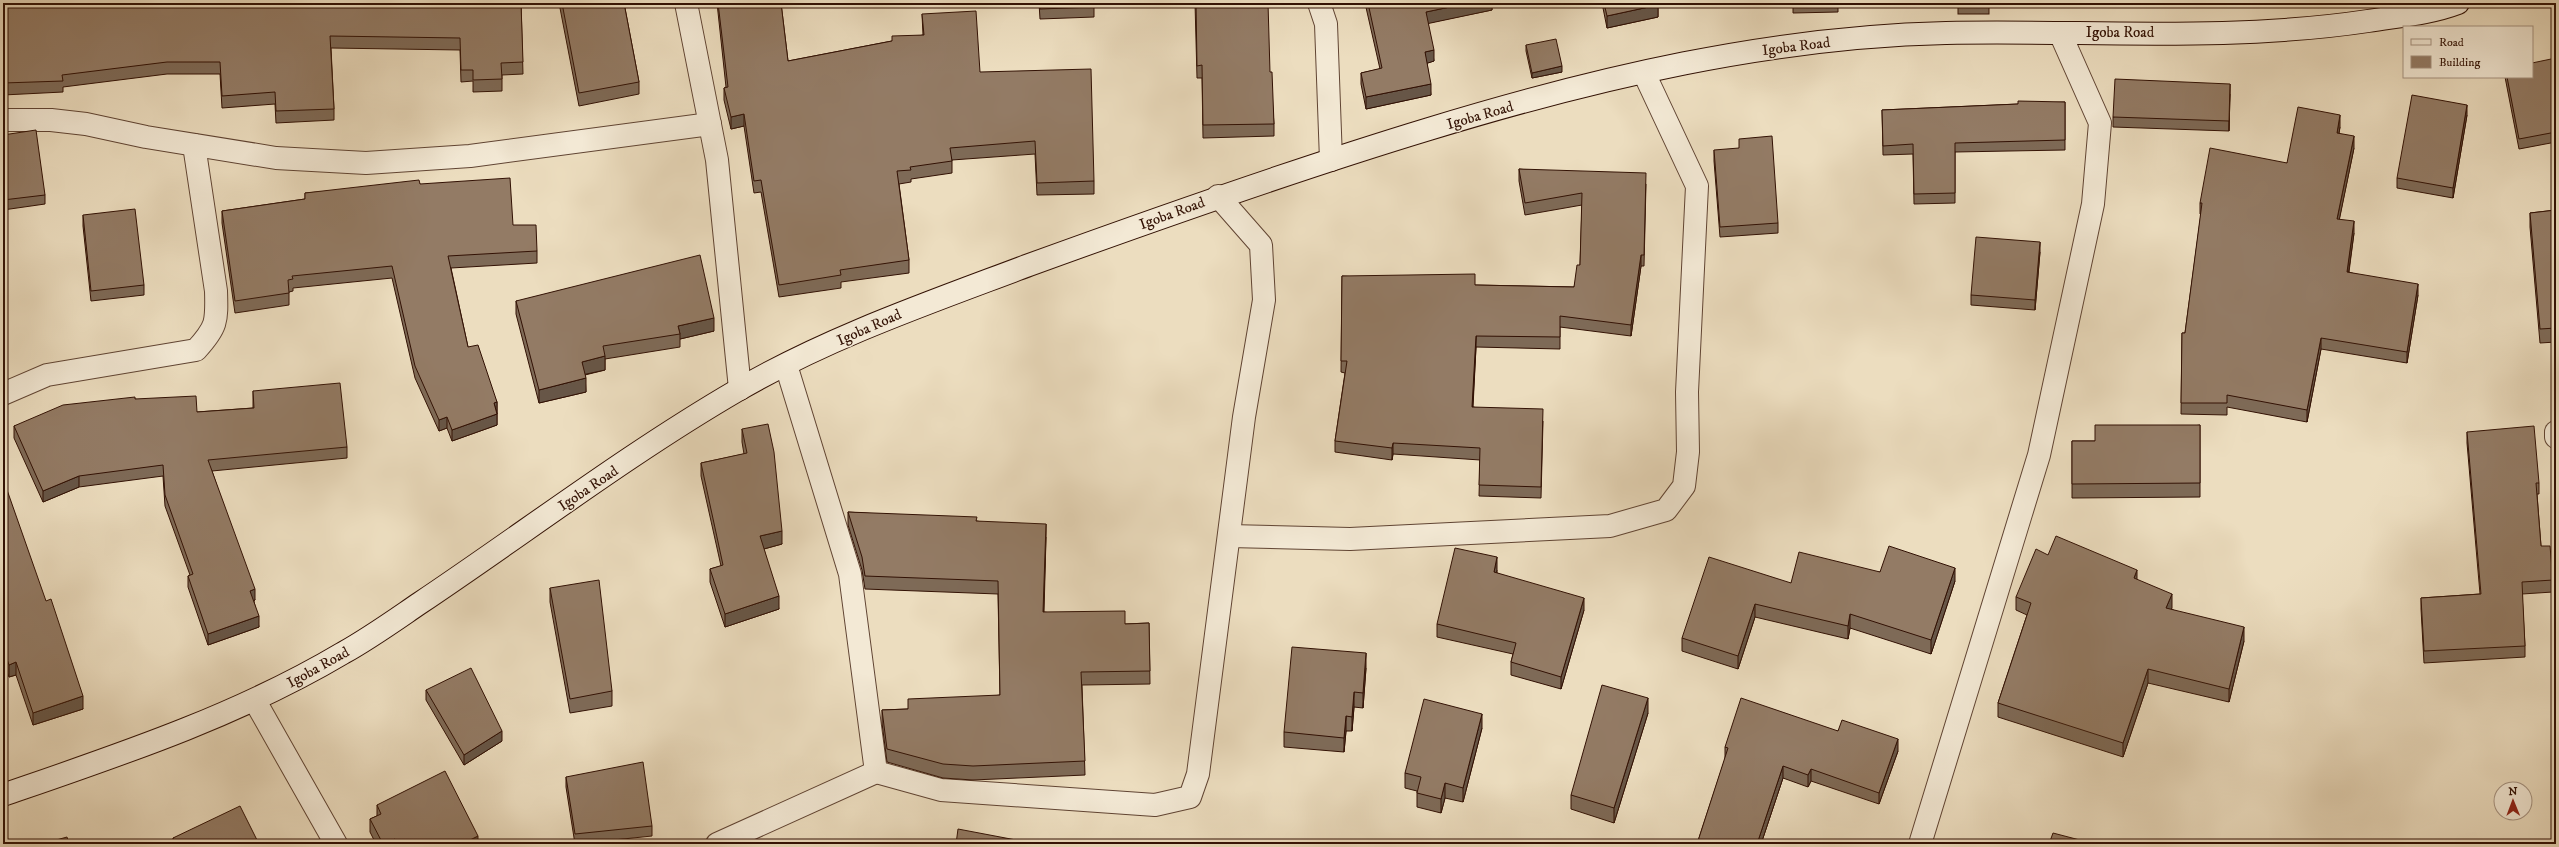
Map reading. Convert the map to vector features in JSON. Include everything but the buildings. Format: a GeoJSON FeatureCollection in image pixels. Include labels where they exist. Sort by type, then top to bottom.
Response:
{"type":"FeatureCollection","features":[{"type":"Feature","properties":{"kind":"street"},"geometry":{"type":"LineString","coordinates":[[686,3],[717,160],[740,389]]}},
{"type":"Feature","properties":{"kind":"street"},"geometry":{"type":"LineString","coordinates":[[1319,3],[1326,24],[1331,160]]}},
{"type":"Feature","properties":{"kind":"street","name":"Igoba Road"},"geometry":{"type":"LineString","coordinates":[[3,795],[104,760],[255,701],[345,652],[680,426],[740,389],[786,365],[909,310],[1218,196],[1434,127],[1561,92],[1710,58],[1798,44],[1939,33],[2232,33],[2335,26],[2441,10],[2458,3]]}},
{"type":"Feature","properties":{"kind":"street"},"geometry":{"type":"LineString","coordinates":[[1920,844],[2039,455],[2093,204],[2100,123],[2060,32]]}},
{"type":"Feature","properties":{"kind":"street"},"geometry":{"type":"LineString","coordinates":[[1229,536],[1350,539],[1610,526],[1666,510],[1684,486],[1688,452],[1687,392],[1697,186],[1644,73]]}},
{"type":"Feature","properties":{"kind":"street"},"geometry":{"type":"LineString","coordinates":[[3,120],[51,120],[86,124],[194,145],[276,158],[366,163],[470,156],[710,124]]}},
{"type":"Feature","properties":{"kind":"street"},"geometry":{"type":"LineString","coordinates":[[3,394],[47,375],[196,350],[213,332],[217,313],[216,291],[194,145]]}},
{"type":"Feature","properties":{"kind":"street"},"geometry":{"type":"LineString","coordinates":[[717,844],[876,772],[941,790],[1155,805],[1190,797],[1198,774],[1229,536],[1264,300],[1260,245],[1218,196]]}},
{"type":"Feature","properties":{"kind":"street"},"geometry":{"type":"LineString","coordinates":[[786,365],[850,574],[876,772]]}},
{"type":"Feature","properties":{"kind":"street"},"geometry":{"type":"LineString","coordinates":[[2556,432],[2556,437]]}},
{"type":"Feature","properties":{"kind":"street"},"geometry":{"type":"LineString","coordinates":[[255,701],[336,844]]}}]}
